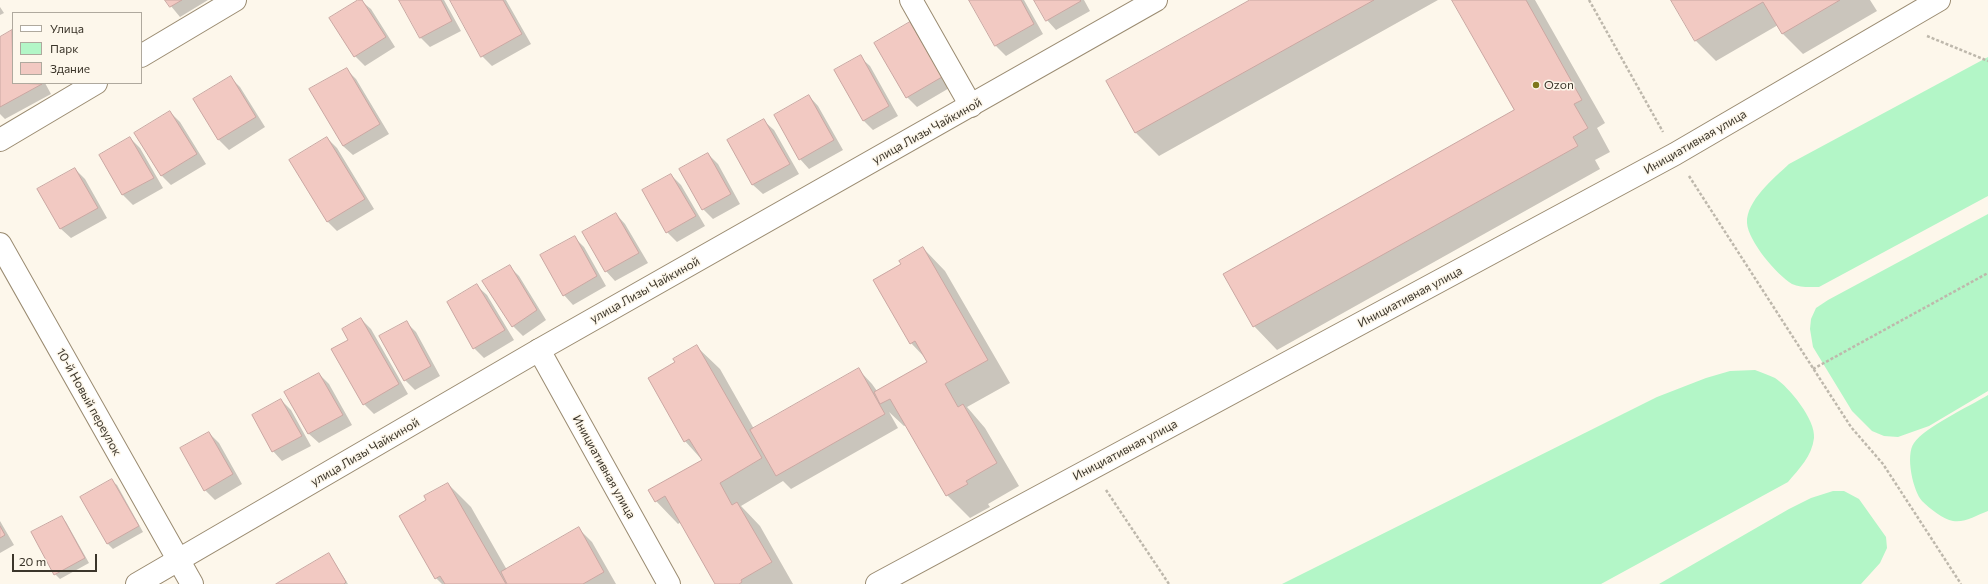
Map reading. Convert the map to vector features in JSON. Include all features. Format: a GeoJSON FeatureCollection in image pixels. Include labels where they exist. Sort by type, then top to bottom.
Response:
{"type":"FeatureCollection","features":[{"type":"Feature","properties":{"kind":"main road"},"geometry":{"type":"LineString","coordinates":[[142,55],[234,0]]}},
{"type":"Feature","properties":{"kind":"main road"},"geometry":{"type":"LineString","coordinates":[[911,0],[971,106]]}},
{"type":"Feature","properties":{"kind":"main road","name":"улица Лизы Чайкиной"},"geometry":{"type":"LineString","coordinates":[[137,584],[539,350],[1156,0]]}},
{"type":"Feature","properties":{"kind":"main road","name":"Инициативная улица"},"geometry":{"type":"LineString","coordinates":[[876,584],[1675,154],[1939,0]]}},
{"type":"Feature","properties":{"kind":"main road"},"geometry":{"type":"LineString","coordinates":[[0,140],[94,84]]}},
{"type":"Feature","properties":{"kind":"main road","name":"10-й Новый переулок"},"geometry":{"type":"LineString","coordinates":[[0,244],[179,560]]}},
{"type":"Feature","properties":{"kind":"main road","name":"Инициативная улица"},"geometry":{"type":"LineString","coordinates":[[539,350],[669,584]]}},
{"type":"Feature","properties":{"kind":"main road"},"geometry":{"type":"LineString","coordinates":[[179,560],[192,584]]}},
{"type":"Feature","properties":{"kind":"path"},"geometry":{"type":"LineString","coordinates":[[1589,0],[1675,154],[1850,427],[1884,464],[1961,584]]}},
{"type":"Feature","properties":{"kind":"path"},"geometry":{"type":"LineString","coordinates":[[1897,24],[1988,61]]}},
{"type":"Feature","properties":{"kind":"path"},"geometry":{"type":"LineString","coordinates":[[1813,369],[1988,273]]}},
{"type":"Feature","properties":{"kind":"path"},"geometry":{"type":"LineString","coordinates":[[1091,468],[1169,584]]}},
{"type":"Feature","properties":{"kind":"green space"},"geometry":{"type":"Polygon","coordinates":[[[1988,57],[1988,196],[1819,287],[1798,286],[1786,280],[1764,257],[1752,239],[1747,223],[1751,206],[1762,190],[1789,164],[1988,57]]]}},
{"type":"Feature","properties":{"kind":"green space"},"geometry":{"type":"Polygon","coordinates":[[[1988,214],[1988,391],[1929,426],[1898,437],[1884,436],[1872,431],[1852,411],[1813,347],[1810,329],[1811,319],[1816,308],[1828,300],[1988,214]]]}},
{"type":"Feature","properties":{"kind":"green space"},"geometry":{"type":"Polygon","coordinates":[[[1755,370],[1781,382],[1794,396],[1811,422],[1814,438],[1813,445],[1804,462],[1788,482],[1601,584],[1282,584],[1657,397],[1706,378],[1730,371],[1755,370]]]}},
{"type":"Feature","properties":{"kind":"green space"},"geometry":{"type":"Polygon","coordinates":[[[1988,395],[1988,511],[1962,521],[1949,520],[1933,510],[1922,501],[1919,496],[1911,473],[1911,449],[1914,443],[1928,430],[1988,395]]]}},
{"type":"Feature","properties":{"kind":"green space"},"geometry":{"type":"Polygon","coordinates":[[[1833,491],[1844,491],[1859,499],[1886,537],[1887,548],[1880,563],[1861,584],[1659,584],[1789,509],[1811,498],[1833,491]]]}},
{"type":"Feature","properties":{"kind":"building"},"geometry":{"type":"Polygon","coordinates":[[[165,0],[182,0],[170,7],[165,0]]]}},
{"type":"Feature","properties":{"kind":"building"},"geometry":{"type":"Polygon","coordinates":[[[358,0],[362,0],[386,37],[354,57],[329,18],[358,0]]]}},
{"type":"Feature","properties":{"kind":"building"},"geometry":{"type":"Polygon","coordinates":[[[399,0],[441,0],[452,21],[420,38],[399,0]]]}},
{"type":"Feature","properties":{"kind":"building"},"geometry":{"type":"Polygon","coordinates":[[[450,0],[503,0],[522,34],[481,57],[450,0]]]}},
{"type":"Feature","properties":{"kind":"building"},"geometry":{"type":"Polygon","coordinates":[[[969,0],[1021,0],[1034,24],[995,46],[969,0]]]}},
{"type":"Feature","properties":{"kind":"building"},"geometry":{"type":"Polygon","coordinates":[[[1034,0],[1080,0],[1081,1],[1046,21],[1034,0]]]}},
{"type":"Feature","properties":{"kind":"building"},"geometry":{"type":"Polygon","coordinates":[[[1250,0],[1374,0],[1135,133],[1106,81],[1250,0]]]}},
{"type":"Feature","properties":{"kind":"building"},"geometry":{"type":"Polygon","coordinates":[[[1452,0],[1526,0],[1582,100],[1574,104],[1588,128],[1573,137],[1578,146],[1253,327],[1223,274],[1514,110],[1452,0]]]}},
{"type":"Feature","properties":{"kind":"building"},"geometry":{"type":"Polygon","coordinates":[[[1671,0],[1840,0],[1782,34],[1763,2],[1695,41],[1671,0]]]}},
{"type":"Feature","properties":{"kind":"building"},"geometry":{"type":"Polygon","coordinates":[[[910,22],[942,77],[906,98],[874,43],[910,22]]]}},
{"type":"Feature","properties":{"kind":"building"},"geometry":{"type":"Polygon","coordinates":[[[12,30],[12,84],[42,84],[0,107],[0,37],[12,30]]]}},
{"type":"Feature","properties":{"kind":"building"},"geometry":{"type":"Polygon","coordinates":[[[861,55],[889,106],[863,121],[834,70],[861,55]]]}},
{"type":"Feature","properties":{"kind":"building"},"geometry":{"type":"Polygon","coordinates":[[[347,68],[380,124],[343,146],[309,89],[347,68]]]}},
{"type":"Feature","properties":{"kind":"building"},"geometry":{"type":"Polygon","coordinates":[[[231,76],[256,117],[218,140],[193,99],[231,76]]]}},
{"type":"Feature","properties":{"kind":"building"},"geometry":{"type":"Polygon","coordinates":[[[809,95],[834,140],[799,160],[774,115],[809,95]]]}},
{"type":"Feature","properties":{"kind":"building"},"geometry":{"type":"Polygon","coordinates":[[[170,111],[197,154],[161,176],[134,133],[170,111]]]}},
{"type":"Feature","properties":{"kind":"building"},"geometry":{"type":"Polygon","coordinates":[[[764,119],[790,164],[752,185],[727,140],[764,119]]]}},
{"type":"Feature","properties":{"kind":"building"},"geometry":{"type":"Polygon","coordinates":[[[130,137],[154,178],[122,195],[99,155],[130,137]]]}},
{"type":"Feature","properties":{"kind":"building"},"geometry":{"type":"Polygon","coordinates":[[[327,137],[365,199],[327,222],[289,160],[327,137]]]}},
{"type":"Feature","properties":{"kind":"building"},"geometry":{"type":"Polygon","coordinates":[[[708,153],[731,194],[702,210],[679,169],[708,153]]]}},
{"type":"Feature","properties":{"kind":"building"},"geometry":{"type":"Polygon","coordinates":[[[75,168],[98,208],[60,229],[37,189],[75,168]]]}},
{"type":"Feature","properties":{"kind":"building"},"geometry":{"type":"Polygon","coordinates":[[[671,174],[696,216],[666,233],[642,190],[671,174]]]}},
{"type":"Feature","properties":{"kind":"building"},"geometry":{"type":"Polygon","coordinates":[[[616,213],[639,253],[605,272],[582,232],[616,213]]]}},
{"type":"Feature","properties":{"kind":"building"},"geometry":{"type":"Polygon","coordinates":[[[575,236],[597,276],[563,296],[540,255],[575,236]]]}},
{"type":"Feature","properties":{"kind":"building"},"geometry":{"type":"Polygon","coordinates":[[[923,247],[988,360],[945,384],[958,407],[963,404],[997,463],[966,481],[968,484],[946,496],[890,399],[880,404],[874,392],[927,362],[915,341],[910,344],[873,280],[901,264],[899,261],[923,247]]]}},
{"type":"Feature","properties":{"kind":"building"},"geometry":{"type":"Polygon","coordinates":[[[510,265],[537,310],[512,327],[482,281],[510,265]]]}},
{"type":"Feature","properties":{"kind":"building"},"geometry":{"type":"Polygon","coordinates":[[[477,284],[505,330],[473,349],[447,302],[477,284]]]}},
{"type":"Feature","properties":{"kind":"building"},"geometry":{"type":"Polygon","coordinates":[[[361,318],[399,384],[363,405],[331,349],[348,340],[342,329],[361,318]]]}},
{"type":"Feature","properties":{"kind":"building"},"geometry":{"type":"Polygon","coordinates":[[[407,321],[431,366],[404,381],[379,336],[407,321]]]}},
{"type":"Feature","properties":{"kind":"building"},"geometry":{"type":"Polygon","coordinates":[[[697,345],[762,458],[720,483],[732,505],[737,502],[772,562],[741,580],[742,582],[739,584],[715,584],[665,496],[655,502],[648,490],[702,460],[689,439],[684,442],[648,378],[675,362],[673,359],[697,345]]]}},
{"type":"Feature","properties":{"kind":"building"},"geometry":{"type":"Polygon","coordinates":[[[859,368],[885,414],[776,476],[750,430],[859,368]]]}},
{"type":"Feature","properties":{"kind":"building"},"geometry":{"type":"Polygon","coordinates":[[[319,373],[343,415],[308,434],[284,392],[319,373]]]}},
{"type":"Feature","properties":{"kind":"building"},"geometry":{"type":"Polygon","coordinates":[[[281,399],[302,436],[272,452],[252,415],[281,399]]]}},
{"type":"Feature","properties":{"kind":"building"},"geometry":{"type":"Polygon","coordinates":[[[209,432],[233,474],[204,491],[180,448],[209,432]]]}},
{"type":"Feature","properties":{"kind":"building"},"geometry":{"type":"Polygon","coordinates":[[[112,479],[139,526],[107,544],[80,497],[112,479]]]}},
{"type":"Feature","properties":{"kind":"building"},"geometry":{"type":"Polygon","coordinates":[[[448,483],[506,584],[445,584],[440,576],[435,579],[399,516],[426,500],[424,496],[448,483]]]}},
{"type":"Feature","properties":{"kind":"building"},"geometry":{"type":"Polygon","coordinates":[[[62,516],[85,558],[54,575],[31,532],[62,516]]]}},
{"type":"Feature","properties":{"kind":"building"},"geometry":{"type":"Polygon","coordinates":[[[0,526],[5,535],[0,538],[0,526]]]}},
{"type":"Feature","properties":{"kind":"building"},"geometry":{"type":"Polygon","coordinates":[[[579,527],[604,572],[583,584],[507,584],[501,572],[579,527]]]}},
{"type":"Feature","properties":{"kind":"building"},"geometry":{"type":"Polygon","coordinates":[[[329,553],[346,582],[344,584],[276,584],[329,553]]]}},
{"type":"Feature","properties":{"kind":"place","name":"Ozon"},"geometry":{"type":"Point","coordinates":[1536,85]}}]}
